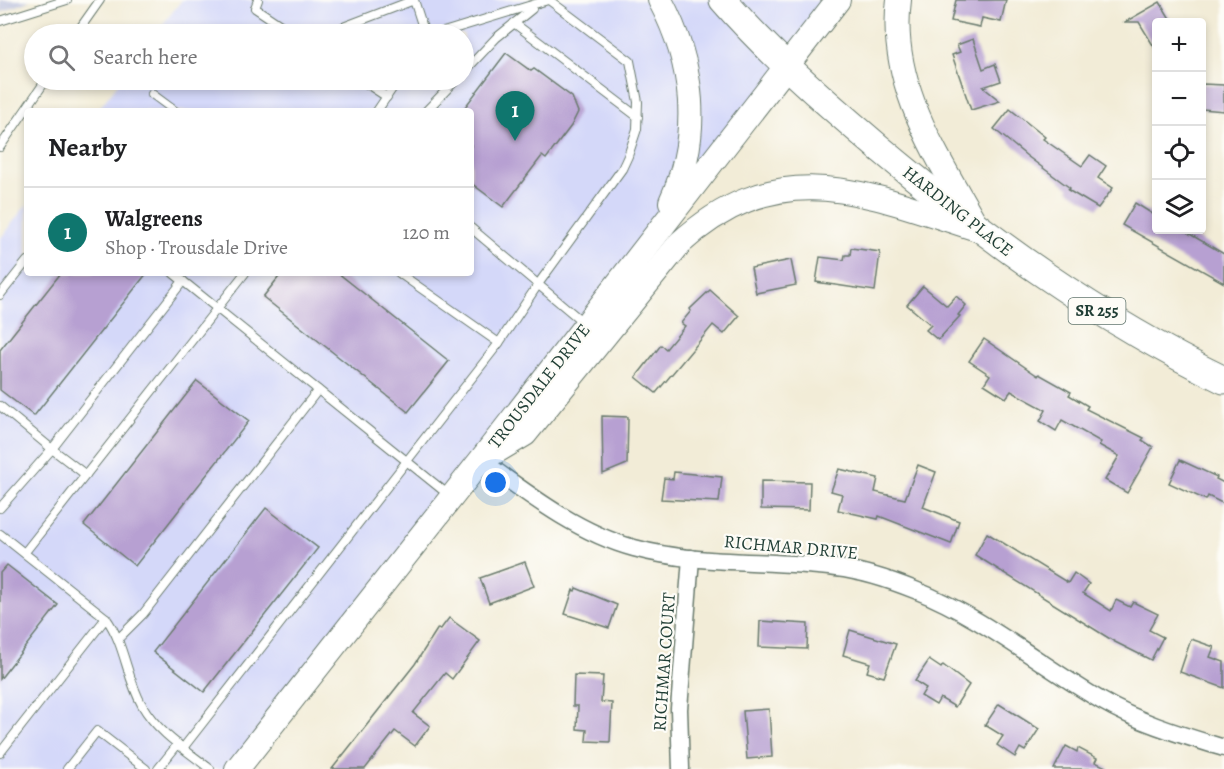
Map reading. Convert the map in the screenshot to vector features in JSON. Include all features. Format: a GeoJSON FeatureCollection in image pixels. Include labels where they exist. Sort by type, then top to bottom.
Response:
{"type":"FeatureCollection","features":[{"type":"Feature","properties":{"kind":"main road","name":"HARDING PLACE"},"geometry":{"type":"LineString","coordinates":[[723,0],[787,64],[860,131],[979,229],[1092,308],[1151,343],[1224,380]]}},
{"type":"Feature","properties":{"kind":"street"},"geometry":{"type":"LineString","coordinates":[[654,239],[682,176],[691,129],[691,98],[686,67],[673,25],[660,0]]}},
{"type":"Feature","properties":{"kind":"street","name":"TROUSDALE DRIVE"},"geometry":{"type":"LineString","coordinates":[[237,769],[451,496],[482,460],[838,0]]}},
{"type":"Feature","properties":{"kind":"street"},"geometry":{"type":"LineString","coordinates":[[899,0],[898,51],[906,88],[931,143],[979,229]]}},
{"type":"Feature","properties":{"kind":"street"},"geometry":{"type":"LineString","coordinates":[[482,460],[525,434],[680,243],[705,220],[738,202],[780,189],[840,191],[909,207],[979,229]]}},
{"type":"Feature","properties":{"kind":"street","name":"RICHMAR DRIVE"},"geometry":{"type":"LineString","coordinates":[[482,460],[551,508],[610,539],[633,548],[691,558],[837,568],[914,590],[954,609],[1122,712],[1161,728],[1224,748]]}},
{"type":"Feature","properties":{"kind":"street","name":"RICHMAR COURT"},"geometry":{"type":"LineString","coordinates":[[681,769],[678,709],[691,558]]}},
{"type":"Feature","properties":{"kind":"lane"},"geometry":{"type":"LineString","coordinates":[[0,21],[67,0]]}},
{"type":"Feature","properties":{"kind":"lane"},"geometry":{"type":"LineString","coordinates":[[83,24],[100,0]]}},
{"type":"Feature","properties":{"kind":"lane"},"geometry":{"type":"LineString","coordinates":[[258,0],[255,8],[279,24]]}},
{"type":"Feature","properties":{"kind":"lane"},"geometry":{"type":"LineString","coordinates":[[350,24],[414,0],[421,24]]}},
{"type":"Feature","properties":{"kind":"lane"},"geometry":{"type":"LineString","coordinates":[[474,62],[528,11],[549,0]]}},
{"type":"Feature","properties":{"kind":"lane"},"geometry":{"type":"LineString","coordinates":[[470,24],[549,0]]}},
{"type":"Feature","properties":{"kind":"lane"},"geometry":{"type":"LineString","coordinates":[[158,769],[181,746],[408,462],[499,343],[539,283],[622,169],[632,145],[638,117],[638,96],[630,61],[549,0]]}},
{"type":"Feature","properties":{"kind":"lane"},"geometry":{"type":"LineString","coordinates":[[514,23],[638,117]]}},
{"type":"Feature","properties":{"kind":"lane"},"geometry":{"type":"LineString","coordinates":[[27,108],[39,90]]}},
{"type":"Feature","properties":{"kind":"lane"},"geometry":{"type":"LineString","coordinates":[[376,90],[387,97]]}},
{"type":"Feature","properties":{"kind":"lane"},"geometry":{"type":"LineString","coordinates":[[379,108],[392,90]]}},
{"type":"Feature","properties":{"kind":"lane"},"geometry":{"type":"LineString","coordinates":[[429,108],[446,90]]}},
{"type":"Feature","properties":{"kind":"lane"},"geometry":{"type":"LineString","coordinates":[[152,94],[171,108]]}},
{"type":"Feature","properties":{"kind":"lane"},"geometry":{"type":"LineString","coordinates":[[0,147],[24,112]]}},
{"type":"Feature","properties":{"kind":"lane"},"geometry":{"type":"LineString","coordinates":[[474,230],[539,283],[586,326]]}},
{"type":"Feature","properties":{"kind":"lane"},"geometry":{"type":"LineString","coordinates":[[0,295],[24,265]]}},
{"type":"Feature","properties":{"kind":"lane"},"geometry":{"type":"LineString","coordinates":[[177,276],[451,496]]}},
{"type":"Feature","properties":{"kind":"lane"},"geometry":{"type":"LineString","coordinates":[[25,552],[243,276]]}},
{"type":"Feature","properties":{"kind":"lane"},"geometry":{"type":"LineString","coordinates":[[403,276],[499,343]]}},
{"type":"Feature","properties":{"kind":"lane"},"geometry":{"type":"LineString","coordinates":[[0,508],[52,449],[183,281]]}},
{"type":"Feature","properties":{"kind":"lane"},"geometry":{"type":"LineString","coordinates":[[118,639],[143,614],[318,390]]}},
{"type":"Feature","properties":{"kind":"lane"},"geometry":{"type":"LineString","coordinates":[[0,406],[86,476]]}},
{"type":"Feature","properties":{"kind":"lane"},"geometry":{"type":"LineString","coordinates":[[0,534],[106,618],[118,639],[141,704],[155,724],[210,769]]}},
{"type":"Feature","properties":{"kind":"lane"},"geometry":{"type":"LineString","coordinates":[[0,753],[106,618]]}},
{"type":"Feature","properties":{"kind":"lane"},"geometry":{"type":"LineString","coordinates":[[67,769],[97,731],[146,769]]}},
{"type":"Feature","properties":{"kind":"shaded area"},"geometry":{"type":"Polygon","coordinates":[[[0,0],[30,0],[0,13],[0,0]]]}},
{"type":"Feature","properties":{"kind":"shaded area"},"geometry":{"type":"Polygon","coordinates":[[[182,0],[838,0],[237,769],[0,769],[0,239],[24,208],[24,276],[474,276],[474,108],[99,108],[113,90],[474,90],[474,24],[163,24],[182,0]]]}},
{"type":"Feature","properties":{"kind":"building"},"geometry":{"type":"Polygon","coordinates":[[[956,0],[1006,0],[1001,22],[982,18],[980,27],[951,21],[956,0]]]}},
{"type":"Feature","properties":{"kind":"building"},"geometry":{"type":"Polygon","coordinates":[[[1160,2],[1170,18],[1152,18],[1152,43],[1139,22],[1125,22],[1160,2]]]}},
{"type":"Feature","properties":{"kind":"building"},"geometry":{"type":"Polygon","coordinates":[[[973,39],[983,69],[995,64],[1001,81],[983,87],[1000,101],[971,110],[952,55],[960,52],[957,45],[973,39]]]}},
{"type":"Feature","properties":{"kind":"building"},"geometry":{"type":"Polygon","coordinates":[[[506,53],[531,71],[534,69],[572,97],[578,112],[571,126],[546,159],[542,156],[503,207],[474,185],[474,108],[464,108],[506,53]]]}},
{"type":"Feature","properties":{"kind":"building"},"geometry":{"type":"Polygon","coordinates":[[[1206,84],[1224,85],[1224,111],[1206,109],[1206,84]]]}},
{"type":"Feature","properties":{"kind":"building"},"geometry":{"type":"Polygon","coordinates":[[[1010,109],[1045,137],[1043,139],[1082,166],[1090,155],[1106,166],[1098,178],[1113,188],[1098,208],[1068,190],[1070,188],[994,129],[1010,109]]]}},
{"type":"Feature","properties":{"kind":"building"},"geometry":{"type":"Polygon","coordinates":[[[1135,203],[1152,214],[1152,234],[1190,234],[1224,254],[1224,283],[1122,225],[1135,203]]]}},
{"type":"Feature","properties":{"kind":"building"},"geometry":{"type":"Polygon","coordinates":[[[851,248],[880,252],[875,291],[816,282],[820,257],[844,260],[845,255],[850,255],[851,248]]]}},
{"type":"Feature","properties":{"kind":"building"},"geometry":{"type":"Polygon","coordinates":[[[791,260],[796,285],[756,293],[751,268],[791,260]]]}},
{"type":"Feature","properties":{"kind":"building"},"geometry":{"type":"Polygon","coordinates":[[[59,276],[145,276],[34,416],[0,390],[0,350],[59,276]]]}},
{"type":"Feature","properties":{"kind":"building"},"geometry":{"type":"Polygon","coordinates":[[[280,276],[342,276],[449,361],[408,412],[263,297],[280,276]]]}},
{"type":"Feature","properties":{"kind":"building"},"geometry":{"type":"Polygon","coordinates":[[[923,286],[947,306],[956,296],[966,305],[958,315],[960,316],[938,340],[926,330],[931,325],[907,305],[923,286]]]}},
{"type":"Feature","properties":{"kind":"building"},"geometry":{"type":"Polygon","coordinates":[[[710,290],[739,316],[724,334],[713,325],[656,393],[636,377],[661,345],[666,349],[685,326],[681,323],[691,311],[690,309],[710,290]]]}},
{"type":"Feature","properties":{"kind":"building"},"geometry":{"type":"Polygon","coordinates":[[[984,339],[1038,376],[1039,374],[1071,392],[1069,395],[1088,406],[1086,409],[1144,438],[1142,440],[1153,447],[1127,493],[1105,480],[1119,456],[1099,445],[1101,442],[1062,420],[1056,431],[1040,421],[1046,410],[1011,391],[1006,398],[984,384],[990,375],[969,361],[984,339]]]}},
{"type":"Feature","properties":{"kind":"building"},"geometry":{"type":"Polygon","coordinates":[[[197,381],[249,421],[135,566],[84,525],[197,381]]]}},
{"type":"Feature","properties":{"kind":"building"},"geometry":{"type":"Polygon","coordinates":[[[602,416],[628,417],[627,464],[603,474],[602,416]]]}},
{"type":"Feature","properties":{"kind":"building"},"geometry":{"type":"Polygon","coordinates":[[[1180,460],[1217,477],[1216,479],[1224,483],[1224,504],[1208,496],[1206,500],[1169,483],[1180,460]]]}},
{"type":"Feature","properties":{"kind":"building"},"geometry":{"type":"Polygon","coordinates":[[[918,465],[936,472],[923,507],[959,521],[951,544],[879,516],[878,519],[838,510],[842,494],[831,491],[839,469],[878,478],[875,492],[905,499],[918,465]]]}},
{"type":"Feature","properties":{"kind":"building"},"geometry":{"type":"Polygon","coordinates":[[[674,472],[722,477],[719,502],[661,499],[664,478],[673,479],[674,472]]]}},
{"type":"Feature","properties":{"kind":"building"},"geometry":{"type":"Polygon","coordinates":[[[761,481],[810,482],[809,510],[761,509],[761,481]]]}},
{"type":"Feature","properties":{"kind":"building"},"geometry":{"type":"Polygon","coordinates":[[[266,508],[318,548],[204,692],[153,652],[266,508]]]}},
{"type":"Feature","properties":{"kind":"building"},"geometry":{"type":"Polygon","coordinates":[[[987,533],[1068,583],[1074,573],[1089,584],[1083,593],[1111,611],[1116,600],[1130,607],[1133,602],[1158,614],[1149,630],[1163,637],[1151,660],[1115,642],[975,555],[987,533]]]}},
{"type":"Feature","properties":{"kind":"building"},"geometry":{"type":"Polygon","coordinates":[[[525,562],[534,586],[489,603],[480,578],[525,562]]]}},
{"type":"Feature","properties":{"kind":"building"},"geometry":{"type":"Polygon","coordinates":[[[7,565],[58,605],[0,679],[0,573],[7,565]]]}},
{"type":"Feature","properties":{"kind":"building"},"geometry":{"type":"Polygon","coordinates":[[[576,588],[617,605],[609,628],[565,614],[573,590],[575,591],[576,588]]]}},
{"type":"Feature","properties":{"kind":"building"},"geometry":{"type":"Polygon","coordinates":[[[449,618],[480,641],[452,679],[445,673],[413,713],[430,726],[415,746],[395,731],[365,769],[332,769],[415,664],[438,628],[440,630],[449,618]]]}},
{"type":"Feature","properties":{"kind":"building"},"geometry":{"type":"Polygon","coordinates":[[[760,621],[808,624],[807,649],[759,647],[760,621]]]}},
{"type":"Feature","properties":{"kind":"building"},"geometry":{"type":"Polygon","coordinates":[[[850,630],[896,644],[884,677],[867,672],[870,663],[843,655],[850,630]]]}},
{"type":"Feature","properties":{"kind":"building"},"geometry":{"type":"Polygon","coordinates":[[[1191,639],[1214,647],[1210,657],[1224,662],[1224,688],[1180,672],[1191,639]]]}},
{"type":"Feature","properties":{"kind":"building"},"geometry":{"type":"Polygon","coordinates":[[[929,660],[941,668],[943,665],[969,685],[955,707],[940,698],[936,705],[921,696],[926,688],[915,681],[929,660]]]}},
{"type":"Feature","properties":{"kind":"building"},"geometry":{"type":"Polygon","coordinates":[[[574,675],[603,676],[601,702],[612,703],[610,742],[586,741],[587,730],[577,729],[578,706],[573,706],[574,675]]]}},
{"type":"Feature","properties":{"kind":"building"},"geometry":{"type":"Polygon","coordinates":[[[999,704],[1039,729],[1025,751],[1020,748],[1015,757],[997,745],[1003,736],[985,725],[999,704]]]}},
{"type":"Feature","properties":{"kind":"building"},"geometry":{"type":"Polygon","coordinates":[[[769,709],[772,757],[747,759],[743,711],[769,709]]]}},
{"type":"Feature","properties":{"kind":"building"},"geometry":{"type":"Polygon","coordinates":[[[1066,746],[1077,752],[1078,748],[1097,758],[1095,762],[1110,769],[1054,769],[1066,746]]]}},
{"type":"Feature","properties":{"kind":"place","name":"Walgreens"},"geometry":{"type":"Point","coordinates":[515,141]}}]}
